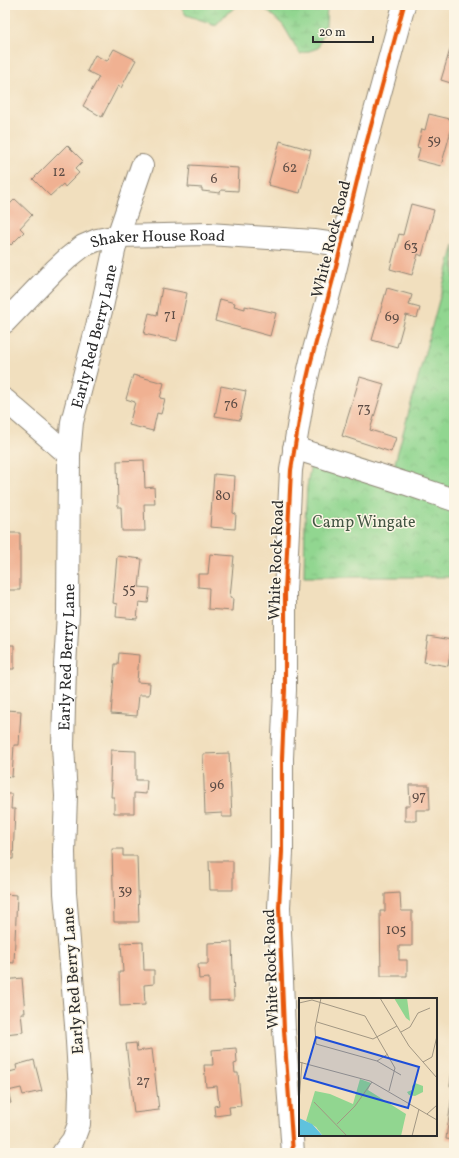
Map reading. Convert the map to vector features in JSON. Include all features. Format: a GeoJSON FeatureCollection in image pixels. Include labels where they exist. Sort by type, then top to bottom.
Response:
{"type":"FeatureCollection","features":[{"type":"Feature","properties":{"kind":"street","name":"White Rock Road"},"geometry":{"type":"LineString","coordinates":[[293,1153],[284,1030],[279,907],[282,852],[285,592],[291,470],[311,360],[342,245],[365,148],[404,5]]}},
{"type":"Feature","properties":{"kind":"street","name":"Early Red Berry Lane"},"geometry":{"type":"LineString","coordinates":[[63,1153],[73,1140],[79,1124],[80,1091],[65,893],[64,852],[66,796],[63,746],[68,613],[69,456],[72,422],[102,307],[118,236],[142,166]]}},
{"type":"Feature","properties":{"kind":"street","name":"Shaker House Road"},"geometry":{"type":"LineString","coordinates":[[5,322],[68,258],[83,246],[97,240],[118,236],[209,234],[314,241],[342,245]]}},
{"type":"Feature","properties":{"kind":"street"},"geometry":{"type":"LineString","coordinates":[[5,400],[69,456]]}},
{"type":"Feature","properties":{"kind":"street"},"geometry":{"type":"LineString","coordinates":[[294,448],[454,500]]}},
{"type":"Feature","properties":{"kind":"green space"},"geometry":{"type":"Polygon","coordinates":[[[180,5],[239,5],[226,14],[216,25],[186,15],[180,5]]]}},
{"type":"Feature","properties":{"kind":"green space"},"geometry":{"type":"Polygon","coordinates":[[[250,5],[327,5],[326,25],[318,48],[300,54],[283,25],[264,8],[250,5]]]}},
{"type":"Feature","properties":{"kind":"green space","name":"Camp Wingate"},"geometry":{"type":"Polygon","coordinates":[[[454,245],[454,577],[304,577],[307,487],[313,450],[393,470],[454,245]]]}},
{"type":"Feature","properties":{"kind":"building"},"geometry":{"type":"Polygon","coordinates":[[[454,36],[454,84],[441,80],[454,36]]]}},
{"type":"Feature","properties":{"kind":"building"},"geometry":{"type":"Polygon","coordinates":[[[114,49],[136,60],[121,88],[118,86],[102,117],[83,106],[99,77],[87,71],[95,55],[107,61],[114,49]]]}},
{"type":"Feature","properties":{"kind":"building"},"geometry":{"type":"Polygon","coordinates":[[[429,114],[454,120],[441,166],[417,160],[420,148],[417,147],[422,129],[425,130],[429,114]]]}},
{"type":"Feature","properties":{"kind":"building"},"geometry":{"type":"Polygon","coordinates":[[[280,141],[311,150],[300,193],[268,185],[280,141]]]}},
{"type":"Feature","properties":{"kind":"building"},"geometry":{"type":"Polygon","coordinates":[[[67,145],[83,161],[75,169],[79,173],[65,187],[63,184],[50,196],[33,179],[67,145]]]}},
{"type":"Feature","properties":{"kind":"building"},"geometry":{"type":"Polygon","coordinates":[[[190,165],[239,168],[238,191],[221,190],[220,193],[202,191],[202,188],[188,187],[190,165]]]}},
{"type":"Feature","properties":{"kind":"building"},"geometry":{"type":"Polygon","coordinates":[[[15,199],[32,215],[20,228],[24,232],[11,245],[7,241],[5,243],[5,209],[15,199]]]}},
{"type":"Feature","properties":{"kind":"building"},"geometry":{"type":"Polygon","coordinates":[[[411,204],[434,210],[422,256],[418,254],[412,275],[390,269],[399,234],[403,235],[411,204]]]}},
{"type":"Feature","properties":{"kind":"building"},"geometry":{"type":"Polygon","coordinates":[[[162,288],[187,293],[177,341],[144,334],[149,313],[157,315],[162,288]]]}},
{"type":"Feature","properties":{"kind":"building"},"geometry":{"type":"Polygon","coordinates":[[[387,288],[412,295],[409,305],[420,308],[417,318],[406,315],[397,347],[372,340],[387,288]]]}},
{"type":"Feature","properties":{"kind":"building"},"geometry":{"type":"Polygon","coordinates":[[[220,299],[235,303],[234,306],[245,309],[245,306],[276,313],[270,336],[215,321],[220,299]]]}},
{"type":"Feature","properties":{"kind":"building"},"geometry":{"type":"Polygon","coordinates":[[[133,375],[164,383],[160,398],[165,399],[161,414],[157,413],[153,431],[129,425],[135,402],[126,399],[133,375]]]}},
{"type":"Feature","properties":{"kind":"building"},"geometry":{"type":"Polygon","coordinates":[[[360,377],[384,384],[370,430],[396,438],[391,452],[342,436],[360,377]]]}},
{"type":"Feature","properties":{"kind":"building"},"geometry":{"type":"Polygon","coordinates":[[[221,386],[246,391],[240,420],[215,416],[221,386]]]}},
{"type":"Feature","properties":{"kind":"building"},"geometry":{"type":"Polygon","coordinates":[[[144,460],[145,488],[154,487],[155,504],[144,504],[145,531],[122,531],[121,507],[118,507],[117,461],[144,460]]]}},
{"type":"Feature","properties":{"kind":"building"},"geometry":{"type":"Polygon","coordinates":[[[214,474],[235,476],[233,513],[236,514],[235,529],[210,527],[214,474]]]}},
{"type":"Feature","properties":{"kind":"building"},"geometry":{"type":"Polygon","coordinates":[[[5,533],[20,533],[20,590],[5,590],[5,533]]]}},
{"type":"Feature","properties":{"kind":"building"},"geometry":{"type":"Polygon","coordinates":[[[210,554],[234,556],[230,597],[233,598],[232,611],[208,609],[209,588],[198,587],[198,574],[208,574],[210,554]]]}},
{"type":"Feature","properties":{"kind":"building"},"geometry":{"type":"Polygon","coordinates":[[[117,556],[142,559],[139,587],[150,588],[148,603],[139,602],[137,619],[116,617],[117,604],[113,603],[117,556]]]}},
{"type":"Feature","properties":{"kind":"building"},"geometry":{"type":"Polygon","coordinates":[[[428,636],[452,640],[448,666],[424,662],[428,636]]]}},
{"type":"Feature","properties":{"kind":"building"},"geometry":{"type":"Polygon","coordinates":[[[5,645],[14,645],[14,669],[5,669],[5,645]]]}},
{"type":"Feature","properties":{"kind":"building"},"geometry":{"type":"Polygon","coordinates":[[[119,653],[139,655],[137,682],[150,683],[149,695],[139,695],[137,716],[111,714],[115,664],[118,664],[119,653]]]}},
{"type":"Feature","properties":{"kind":"building"},"geometry":{"type":"Polygon","coordinates":[[[5,710],[21,711],[19,745],[14,745],[12,777],[5,776],[5,710]]]}},
{"type":"Feature","properties":{"kind":"building"},"geometry":{"type":"Polygon","coordinates":[[[111,750],[136,751],[136,780],[147,780],[146,794],[134,793],[134,813],[114,813],[114,797],[111,797],[112,782],[110,782],[111,750]]]}},
{"type":"Feature","properties":{"kind":"building"},"geometry":{"type":"Polygon","coordinates":[[[229,753],[232,817],[222,817],[222,813],[205,814],[203,754],[229,753]]]}},
{"type":"Feature","properties":{"kind":"building"},"geometry":{"type":"Polygon","coordinates":[[[409,785],[429,785],[430,810],[416,810],[416,821],[405,821],[405,806],[410,806],[409,785]]]}},
{"type":"Feature","properties":{"kind":"building"},"geometry":{"type":"Polygon","coordinates":[[[5,794],[12,794],[11,809],[15,809],[13,859],[5,859],[5,794]]]}},
{"type":"Feature","properties":{"kind":"building"},"geometry":{"type":"Polygon","coordinates":[[[112,849],[123,849],[123,856],[137,856],[139,922],[114,922],[112,849]]]}},
{"type":"Feature","properties":{"kind":"building"},"geometry":{"type":"Polygon","coordinates":[[[209,861],[233,861],[233,890],[210,890],[209,861]]]}},
{"type":"Feature","properties":{"kind":"building"},"geometry":{"type":"Polygon","coordinates":[[[400,893],[401,911],[412,911],[412,946],[399,946],[399,960],[407,960],[407,976],[381,976],[380,911],[385,911],[385,894],[400,893]]]}},
{"type":"Feature","properties":{"kind":"building"},"geometry":{"type":"Polygon","coordinates":[[[5,894],[17,895],[14,963],[5,962],[5,894]]]}},
{"type":"Feature","properties":{"kind":"building"},"geometry":{"type":"Polygon","coordinates":[[[143,942],[144,970],[154,970],[154,984],[144,985],[145,1005],[120,1006],[119,972],[123,972],[121,943],[143,942]]]}},
{"type":"Feature","properties":{"kind":"building"},"geometry":{"type":"Polygon","coordinates":[[[232,942],[234,1000],[209,1001],[209,978],[199,979],[198,964],[208,964],[208,943],[232,942]]]}},
{"type":"Feature","properties":{"kind":"building"},"geometry":{"type":"Polygon","coordinates":[[[22,978],[25,1013],[21,1013],[23,1032],[5,1034],[5,980],[22,978]]]}},
{"type":"Feature","properties":{"kind":"building"},"geometry":{"type":"Polygon","coordinates":[[[136,1043],[137,1051],[152,1049],[159,1110],[134,1113],[126,1044],[136,1043]]]}},
{"type":"Feature","properties":{"kind":"building"},"geometry":{"type":"Polygon","coordinates":[[[236,1048],[237,1063],[234,1064],[235,1073],[238,1073],[241,1106],[229,1107],[230,1114],[215,1116],[214,1106],[219,1105],[217,1086],[206,1087],[204,1065],[213,1065],[212,1050],[236,1048]]]}},
{"type":"Feature","properties":{"kind":"building"},"geometry":{"type":"Polygon","coordinates":[[[34,1060],[42,1091],[23,1095],[21,1088],[8,1091],[11,1103],[5,1104],[5,1073],[17,1070],[16,1065],[34,1060]]]}},
{"type":"Feature","properties":{"kind":"building"},"geometry":{"type":"Polygon","coordinates":[[[454,1062],[454,1087],[450,1086],[454,1062]]]}},
{"type":"Feature","properties":{"kind":"building"},"geometry":{"type":"Polygon","coordinates":[[[454,1087],[454,1140],[446,1139],[454,1087]]]}},
{"type":"Feature","properties":{"kind":"cycle path"},"geometry":{"type":"LineString","coordinates":[[293,1153],[284,1030],[279,907],[282,852],[285,592],[291,470],[304,391],[311,361],[365,148],[404,5]]}}]}
